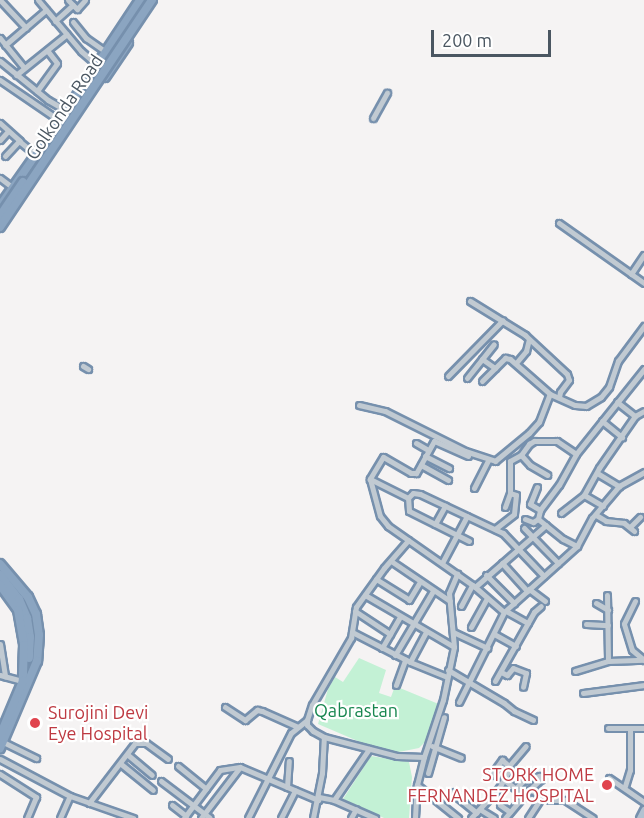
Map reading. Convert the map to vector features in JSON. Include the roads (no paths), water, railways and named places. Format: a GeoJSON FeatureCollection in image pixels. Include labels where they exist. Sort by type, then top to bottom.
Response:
{"type":"FeatureCollection","features":[{"type":"Feature","properties":{"kind":"highway","name":"Golkonda Road"},"geometry":{"type":"LineString","coordinates":[[0,206],[46,142],[140,0]]}},
{"type":"Feature","properties":{"kind":"highway"},"geometry":{"type":"LineString","coordinates":[[0,216],[146,0]]}},
{"type":"Feature","properties":{"kind":"highway","name":"Golkonda Road"},"geometry":{"type":"LineString","coordinates":[[0,233],[154,0]]}},
{"type":"Feature","properties":{"kind":"highway"},"geometry":{"type":"LineString","coordinates":[[0,227],[154,0]]}},
{"type":"Feature","properties":{"kind":"highway"},"geometry":{"type":"LineString","coordinates":[[129,16],[140,24]]}},
{"type":"Feature","properties":{"kind":"highway"},"geometry":{"type":"LineString","coordinates":[[46,142],[56,149]]}},
{"type":"Feature","properties":{"kind":"highway"},"geometry":{"type":"LineString","coordinates":[[0,566],[18,588],[28,606],[33,637],[26,681],[8,719],[1,742]]}},
{"type":"Feature","properties":{"kind":"highway"},"geometry":{"type":"LineString","coordinates":[[0,566],[28,597],[38,622],[39,648],[1,742]]}},
{"type":"Feature","properties":{"kind":"highway"},"geometry":{"type":"LineString","coordinates":[[0,575],[19,599],[33,637]]}},
{"type":"Feature","properties":{"kind":"highway"},"geometry":{"type":"LineString","coordinates":[[0,585],[18,610],[23,628],[26,681]]}},
{"type":"Feature","properties":{"kind":"main road"},"geometry":{"type":"LineString","coordinates":[[640,818],[644,810]]}},
{"type":"Feature","properties":{"kind":"street"},"geometry":{"type":"LineString","coordinates":[[0,0],[26,28]]}},
{"type":"Feature","properties":{"kind":"street"},"geometry":{"type":"LineString","coordinates":[[38,0],[97,65]]}},
{"type":"Feature","properties":{"kind":"street"},"geometry":{"type":"LineString","coordinates":[[56,21],[70,2],[77,9],[85,0]]}},
{"type":"Feature","properties":{"kind":"street"},"geometry":{"type":"LineString","coordinates":[[5,45],[46,10]]}},
{"type":"Feature","properties":{"kind":"street"},"geometry":{"type":"LineString","coordinates":[[73,22],[86,38],[106,52]]}},
{"type":"Feature","properties":{"kind":"street"},"geometry":{"type":"LineString","coordinates":[[16,75],[67,34]]}},
{"type":"Feature","properties":{"kind":"street"},"geometry":{"type":"LineString","coordinates":[[0,38],[24,68]]}},
{"type":"Feature","properties":{"kind":"street"},"geometry":{"type":"LineString","coordinates":[[37,92],[57,63],[47,50]]}},
{"type":"Feature","properties":{"kind":"street"},"geometry":{"type":"LineString","coordinates":[[0,61],[37,92],[67,111]]}},
{"type":"Feature","properties":{"kind":"street"},"geometry":{"type":"LineString","coordinates":[[0,80],[60,121]]}},
{"type":"Feature","properties":{"kind":"street"},"geometry":{"type":"LineString","coordinates":[[374,118],[387,93]]}},
{"type":"Feature","properties":{"kind":"street"},"geometry":{"type":"LineString","coordinates":[[0,123],[36,155]]}},
{"type":"Feature","properties":{"kind":"street"},"geometry":{"type":"LineString","coordinates":[[0,140],[8,130]]}},
{"type":"Feature","properties":{"kind":"street"},"geometry":{"type":"LineString","coordinates":[[5,156],[20,141]]}},
{"type":"Feature","properties":{"kind":"street"},"geometry":{"type":"LineString","coordinates":[[0,178],[12,187]]}},
{"type":"Feature","properties":{"kind":"street"},"geometry":{"type":"LineString","coordinates":[[559,223],[644,283]]}},
{"type":"Feature","properties":{"kind":"street"},"geometry":{"type":"LineString","coordinates":[[631,274],[644,255]]}},
{"type":"Feature","properties":{"kind":"street"},"geometry":{"type":"LineString","coordinates":[[470,301],[503,320],[529,339],[567,374],[569,380],[559,397]]}},
{"type":"Feature","properties":{"kind":"street"},"geometry":{"type":"LineString","coordinates":[[448,376],[503,320]]}},
{"type":"Feature","properties":{"kind":"street"},"geometry":{"type":"LineString","coordinates":[[482,381],[505,358],[516,363],[550,394],[575,405],[586,406],[601,397],[609,387],[618,361],[644,326]]}},
{"type":"Feature","properties":{"kind":"street"},"geometry":{"type":"LineString","coordinates":[[516,363],[526,351],[529,339]]}},
{"type":"Feature","properties":{"kind":"street"},"geometry":{"type":"LineString","coordinates":[[467,378],[494,344]]}},
{"type":"Feature","properties":{"kind":"street"},"geometry":{"type":"LineString","coordinates":[[482,359],[495,368]]}},
{"type":"Feature","properties":{"kind":"street"},"geometry":{"type":"LineString","coordinates":[[525,519],[533,522],[538,519],[540,510],[559,485],[576,454],[644,369]]}},
{"type":"Feature","properties":{"kind":"street"},"geometry":{"type":"LineString","coordinates":[[358,405],[389,413],[488,460],[498,460],[505,451],[530,433],[538,422],[550,394]]}},
{"type":"Feature","properties":{"kind":"street"},"geometry":{"type":"LineString","coordinates":[[617,402],[635,416]]}},
{"type":"Feature","properties":{"kind":"street"},"geometry":{"type":"LineString","coordinates":[[561,513],[584,495],[635,416],[644,411]]}},
{"type":"Feature","properties":{"kind":"street"},"geometry":{"type":"LineString","coordinates":[[602,421],[622,437]]}},
{"type":"Feature","properties":{"kind":"street"},"geometry":{"type":"LineString","coordinates":[[468,456],[436,441],[416,473],[411,473],[383,457],[370,479],[380,516],[388,526],[457,574],[505,612],[528,623]]}},
{"type":"Feature","properties":{"kind":"street"},"geometry":{"type":"LineString","coordinates":[[505,507],[510,493],[509,466],[512,458],[534,441],[557,441],[576,454]]}},
{"type":"Feature","properties":{"kind":"street"},"geometry":{"type":"LineString","coordinates":[[416,443],[449,468]]}},
{"type":"Feature","properties":{"kind":"street"},"geometry":{"type":"LineString","coordinates":[[520,454],[530,465],[548,475]]}},
{"type":"Feature","properties":{"kind":"street"},"geometry":{"type":"LineString","coordinates":[[474,488],[488,460]]}},
{"type":"Feature","properties":{"kind":"street"},"geometry":{"type":"LineString","coordinates":[[421,465],[448,480]]}},
{"type":"Feature","properties":{"kind":"street"},"geometry":{"type":"LineString","coordinates":[[459,702],[505,612],[577,546],[596,515],[619,486],[644,472]]}},
{"type":"Feature","properties":{"kind":"street"},"geometry":{"type":"LineString","coordinates":[[597,473],[619,486]]}},
{"type":"Feature","properties":{"kind":"street"},"geometry":{"type":"LineString","coordinates":[[370,479],[408,498]]}},
{"type":"Feature","properties":{"kind":"street"},"geometry":{"type":"LineString","coordinates":[[537,487],[530,504],[540,510]]}},
{"type":"Feature","properties":{"kind":"street"},"geometry":{"type":"LineString","coordinates":[[469,541],[409,511],[408,498],[413,493],[420,494],[497,530],[544,576]]}},
{"type":"Feature","properties":{"kind":"street"},"geometry":{"type":"LineString","coordinates":[[497,530],[514,514],[516,495],[510,493]]}},
{"type":"Feature","properties":{"kind":"street"},"geometry":{"type":"LineString","coordinates":[[584,495],[603,506]]}},
{"type":"Feature","properties":{"kind":"street"},"geometry":{"type":"LineString","coordinates":[[435,524],[445,506]]}},
{"type":"Feature","properties":{"kind":"street"},"geometry":{"type":"LineString","coordinates":[[596,515],[606,521],[632,529],[639,517]]}},
{"type":"Feature","properties":{"kind":"street"},"geometry":{"type":"LineString","coordinates":[[442,563],[458,537],[467,516]]}},
{"type":"Feature","properties":{"kind":"street"},"geometry":{"type":"LineString","coordinates":[[538,519],[563,539],[577,546]]}},
{"type":"Feature","properties":{"kind":"street"},"geometry":{"type":"LineString","coordinates":[[461,606],[473,586],[519,550],[546,525]]}},
{"type":"Feature","properties":{"kind":"street"},"geometry":{"type":"LineString","coordinates":[[524,528],[558,563]]}},
{"type":"Feature","properties":{"kind":"street"},"geometry":{"type":"LineString","coordinates":[[248,818],[291,733],[307,720],[352,632],[355,611],[376,579],[408,540]]}},
{"type":"Feature","properties":{"kind":"street"},"geometry":{"type":"LineString","coordinates":[[390,561],[450,601]]}},
{"type":"Feature","properties":{"kind":"street"},"geometry":{"type":"LineString","coordinates":[[495,681],[528,623],[543,604],[502,563]]}},
{"type":"Feature","properties":{"kind":"street"},"geometry":{"type":"LineString","coordinates":[[416,818],[417,785],[443,700],[454,647],[450,593],[457,574]]}},
{"type":"Feature","properties":{"kind":"street"},"geometry":{"type":"LineString","coordinates":[[486,575],[514,603]]}},
{"type":"Feature","properties":{"kind":"street"},"geometry":{"type":"LineString","coordinates":[[376,579],[409,600],[420,582]]}},
{"type":"Feature","properties":{"kind":"street"},"geometry":{"type":"LineString","coordinates":[[395,655],[433,591]]}},
{"type":"Feature","properties":{"kind":"street"},"geometry":{"type":"LineString","coordinates":[[365,595],[454,647]]}},
{"type":"Feature","properties":{"kind":"street"},"geometry":{"type":"LineString","coordinates":[[607,595],[608,661]]}},
{"type":"Feature","properties":{"kind":"street"},"geometry":{"type":"LineString","coordinates":[[471,627],[487,598]]}},
{"type":"Feature","properties":{"kind":"street"},"geometry":{"type":"LineString","coordinates":[[635,602],[624,624],[632,650],[644,660]]}},
{"type":"Feature","properties":{"kind":"street"},"geometry":{"type":"LineString","coordinates":[[596,603],[608,610]]}},
{"type":"Feature","properties":{"kind":"street"},"geometry":{"type":"LineString","coordinates":[[355,611],[390,634]]}},
{"type":"Feature","properties":{"kind":"street"},"geometry":{"type":"LineString","coordinates":[[382,648],[400,617]]}},
{"type":"Feature","properties":{"kind":"street"},"geometry":{"type":"LineString","coordinates":[[586,624],[608,625]]}},
{"type":"Feature","properties":{"kind":"street"},"geometry":{"type":"LineString","coordinates":[[352,632],[407,661],[470,683],[514,711],[533,720]]}},
{"type":"Feature","properties":{"kind":"street"},"geometry":{"type":"LineString","coordinates":[[396,685],[407,661],[426,632]]}},
{"type":"Feature","properties":{"kind":"street"},"geometry":{"type":"LineString","coordinates":[[453,632],[487,648]]}},
{"type":"Feature","properties":{"kind":"street"},"geometry":{"type":"LineString","coordinates":[[494,634],[516,646]]}},
{"type":"Feature","properties":{"kind":"street"},"geometry":{"type":"LineString","coordinates":[[0,644],[3,676],[26,681]]}},
{"type":"Feature","properties":{"kind":"street"},"geometry":{"type":"LineString","coordinates":[[575,671],[608,661],[644,660]]}},
{"type":"Feature","properties":{"kind":"street"},"geometry":{"type":"LineString","coordinates":[[501,672],[507,675],[513,668],[526,673],[523,687]]}},
{"type":"Feature","properties":{"kind":"street"},"geometry":{"type":"LineString","coordinates":[[584,693],[644,685]]}},
{"type":"Feature","properties":{"kind":"street"},"geometry":{"type":"LineString","coordinates":[[225,707],[245,720],[257,710],[298,727]]}},
{"type":"Feature","properties":{"kind":"street"},"geometry":{"type":"LineString","coordinates":[[0,713],[8,719]]}},
{"type":"Feature","properties":{"kind":"street"},"geometry":{"type":"LineString","coordinates":[[428,772],[444,717]]}},
{"type":"Feature","properties":{"kind":"street"},"geometry":{"type":"LineString","coordinates":[[307,720],[307,725],[313,731],[324,736],[397,756],[424,757]]}},
{"type":"Feature","properties":{"kind":"street"},"geometry":{"type":"LineString","coordinates":[[608,728],[644,728]]}},
{"type":"Feature","properties":{"kind":"street"},"geometry":{"type":"LineString","coordinates":[[625,786],[630,770],[630,728]]}},
{"type":"Feature","properties":{"kind":"street"},"geometry":{"type":"LineString","coordinates":[[314,818],[324,736]]}},
{"type":"Feature","properties":{"kind":"street"},"geometry":{"type":"LineString","coordinates":[[89,803],[135,743],[142,741],[168,759]]}},
{"type":"Feature","properties":{"kind":"street"},"geometry":{"type":"LineString","coordinates":[[1,742],[36,758]]}},
{"type":"Feature","properties":{"kind":"street"},"geometry":{"type":"LineString","coordinates":[[428,744],[461,758]]}},
{"type":"Feature","properties":{"kind":"street"},"geometry":{"type":"LineString","coordinates":[[471,818],[479,812],[504,780],[509,766],[526,746]]}},
{"type":"Feature","properties":{"kind":"street"},"geometry":{"type":"LineString","coordinates":[[334,800],[369,749]]}},
{"type":"Feature","properties":{"kind":"street"},"geometry":{"type":"LineString","coordinates":[[128,755],[152,775]]}},
{"type":"Feature","properties":{"kind":"street"},"geometry":{"type":"LineString","coordinates":[[0,759],[70,796],[130,817]]}},
{"type":"Feature","properties":{"kind":"street"},"geometry":{"type":"LineString","coordinates":[[491,775],[502,760],[509,766]]}},
{"type":"Feature","properties":{"kind":"street"},"geometry":{"type":"LineString","coordinates":[[287,787],[289,761]]}},
{"type":"Feature","properties":{"kind":"street"},"geometry":{"type":"LineString","coordinates":[[121,764],[153,789]]}},
{"type":"Feature","properties":{"kind":"street"},"geometry":{"type":"LineString","coordinates":[[178,766],[206,789]]}},
{"type":"Feature","properties":{"kind":"street"},"geometry":{"type":"LineString","coordinates":[[161,781],[205,817],[240,767]]}},
{"type":"Feature","properties":{"kind":"street"},"geometry":{"type":"LineString","coordinates":[[172,805],[185,817],[220,770],[240,767],[318,799],[334,800],[356,808],[375,818]]}},
{"type":"Feature","properties":{"kind":"street"},"geometry":{"type":"LineString","coordinates":[[0,774],[35,795],[27,818]]}},
{"type":"Feature","properties":{"kind":"street"},"geometry":{"type":"LineString","coordinates":[[505,818],[541,779],[539,776],[524,780],[516,788]]}},
{"type":"Feature","properties":{"kind":"street"},"geometry":{"type":"LineString","coordinates":[[611,778],[625,786],[644,800],[611,778]]}},
{"type":"Feature","properties":{"kind":"street"},"geometry":{"type":"LineString","coordinates":[[504,780],[526,793],[543,795],[550,800],[565,800],[593,818]]}},
{"type":"Feature","properties":{"kind":"street"},"geometry":{"type":"LineString","coordinates":[[417,785],[458,818]]}},
{"type":"Feature","properties":{"kind":"street"},"geometry":{"type":"LineString","coordinates":[[281,818],[295,790]]}},
{"type":"Feature","properties":{"kind":"street"},"geometry":{"type":"LineString","coordinates":[[450,792],[479,812],[494,818]]}},
{"type":"Feature","properties":{"kind":"street"},"geometry":{"type":"LineString","coordinates":[[528,818],[543,795]]}},
{"type":"Feature","properties":{"kind":"street"},"geometry":{"type":"LineString","coordinates":[[60,818],[70,796]]}},
{"type":"Feature","properties":{"kind":"street"},"geometry":{"type":"LineString","coordinates":[[500,805],[510,812]]}},
{"type":"Feature","properties":{"kind":"street"},"geometry":{"type":"LineString","coordinates":[[351,818],[356,808]]}},
{"type":"Feature","properties":{"kind":"place","name":"Surojini Devi Eye Hospital"},"geometry":{"type":"Point","coordinates":[35,723]}},
{"type":"Feature","properties":{"kind":"place","name":"STORK HOME FERNANDEZ HOSPITAL"},"geometry":{"type":"Point","coordinates":[607,785]}},
{"type":"Feature","properties":{"kind":"park label","name":"Qabrastan"},"geometry":{"type":"Point","coordinates":[356,710]}}]}
